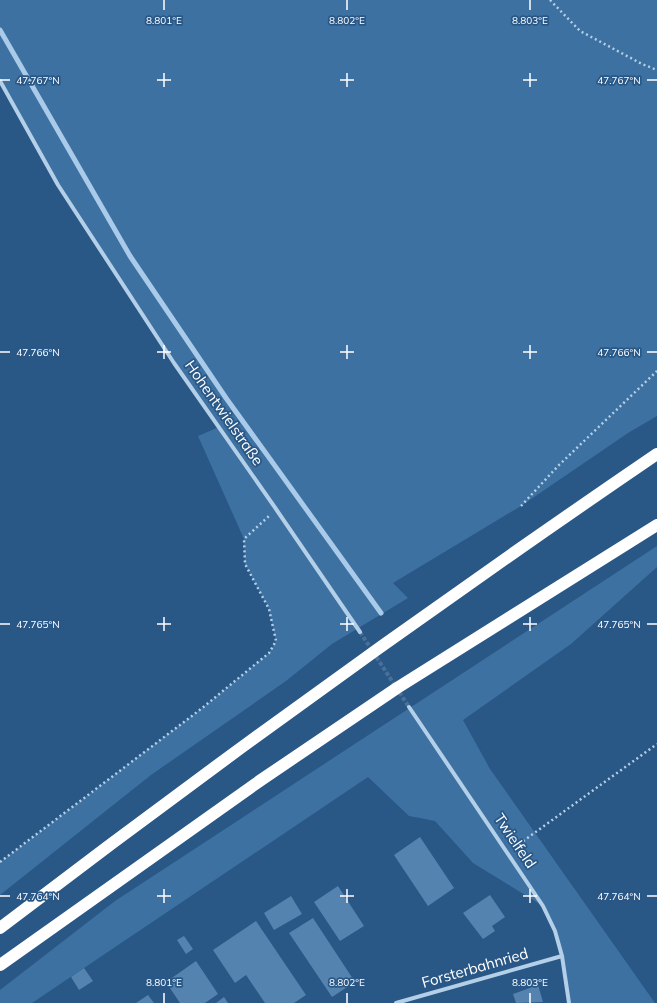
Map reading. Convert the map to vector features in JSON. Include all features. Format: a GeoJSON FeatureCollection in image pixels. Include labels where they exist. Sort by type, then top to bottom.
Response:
{"type":"FeatureCollection","features":[{"type":"Feature","properties":{"kind":"highway"},"geometry":{"type":"LineString","coordinates":[[0,928],[148,816],[291,711],[498,564],[657,454]]}},
{"type":"Feature","properties":{"kind":"highway"},"geometry":{"type":"LineString","coordinates":[[0,965],[248,789],[390,693],[657,525]]}},
{"type":"Feature","properties":{"kind":"street","name":"Hohentwielstraße"},"geometry":{"type":"LineString","coordinates":[[0,81],[58,185],[174,363],[360,632]]}},
{"type":"Feature","properties":{"kind":"street","name":"Twielfeld"},"geometry":{"type":"LineString","coordinates":[[409,707],[543,906],[555,931],[562,956],[569,1003]]}},
{"type":"Feature","properties":{"kind":"street","name":"Forsterbahnried"},"geometry":{"type":"LineString","coordinates":[[396,1003],[562,956]]}},
{"type":"Feature","properties":{"kind":"path"},"geometry":{"type":"LineString","coordinates":[[550,0],[580,31],[642,64],[657,70]]}},
{"type":"Feature","properties":{"kind":"path"},"geometry":{"type":"LineString","coordinates":[[521,506],[558,466],[657,371]]}},
{"type":"Feature","properties":{"kind":"path"},"geometry":{"type":"LineString","coordinates":[[0,862],[201,709],[269,653],[276,641],[269,610],[245,564],[244,539],[276,509]]}},
{"type":"Feature","properties":{"kind":"path"},"geometry":{"type":"LineString","coordinates":[[508,852],[657,744]]}},
{"type":"Feature","properties":{"kind":"shaded area"},"geometry":{"type":"Polygon","coordinates":[[[0,0],[657,0],[657,416],[628,433],[521,506],[393,583],[408,598],[332,644],[286,681],[151,775],[0,895],[0,862],[201,709],[269,653],[276,641],[269,609],[245,564],[244,539],[198,436],[219,427],[58,185],[0,81],[0,0]]]}},
{"type":"Feature","properties":{"kind":"shaded area"},"geometry":{"type":"Polygon","coordinates":[[[657,546],[657,567],[571,644],[463,720],[490,769],[655,1003],[569,1003],[562,956],[555,931],[543,906],[473,863],[435,821],[409,816],[368,777],[32,1003],[0,1003],[0,990],[115,901],[657,546]]]}},
{"type":"Feature","properties":{"kind":"building"},"geometry":{"type":"Polygon","coordinates":[[[420,837],[454,888],[428,906],[394,855],[420,837]]]}},
{"type":"Feature","properties":{"kind":"building"},"geometry":{"type":"Polygon","coordinates":[[[338,886],[364,926],[340,941],[314,902],[338,886]]]}},
{"type":"Feature","properties":{"kind":"building"},"geometry":{"type":"Polygon","coordinates":[[[490,895],[505,917],[492,926],[495,931],[483,939],[463,913],[490,895]]]}},
{"type":"Feature","properties":{"kind":"building"},"geometry":{"type":"Polygon","coordinates":[[[291,896],[302,914],[274,930],[264,913],[291,896]]]}},
{"type":"Feature","properties":{"kind":"building"},"geometry":{"type":"Polygon","coordinates":[[[313,918],[355,982],[332,997],[289,933],[313,918]]]}},
{"type":"Feature","properties":{"kind":"building"},"geometry":{"type":"Polygon","coordinates":[[[256,921],[306,995],[294,1003],[265,1003],[246,975],[235,983],[213,950],[256,921]]]}},
{"type":"Feature","properties":{"kind":"building"},"geometry":{"type":"Polygon","coordinates":[[[184,936],[193,949],[186,954],[177,940],[184,936]]]}},
{"type":"Feature","properties":{"kind":"building"},"geometry":{"type":"Polygon","coordinates":[[[196,961],[218,994],[205,1003],[180,1003],[166,982],[196,961]]]}},
{"type":"Feature","properties":{"kind":"building"},"geometry":{"type":"Polygon","coordinates":[[[84,968],[93,981],[79,990],[71,977],[84,968]]]}},
{"type":"Feature","properties":{"kind":"building"},"geometry":{"type":"Polygon","coordinates":[[[538,985],[543,1002],[516,1003],[513,994],[538,985]]]}},
{"type":"Feature","properties":{"kind":"building"},"geometry":{"type":"Polygon","coordinates":[[[148,995],[154,1003],[136,1003],[148,995]]]}},
{"type":"Feature","properties":{"kind":"building"},"geometry":{"type":"Polygon","coordinates":[[[224,997],[228,1003],[216,1003],[224,997]]]}},
{"type":"Feature","properties":{"kind":"waterway"},"geometry":{"type":"LineString","coordinates":[[0,30],[130,256],[226,398],[381,613]]}},
{"type":"Feature","properties":{"kind":"tunnel"},"geometry":{"type":"LineString","coordinates":[[360,632],[409,707]]}}]}
